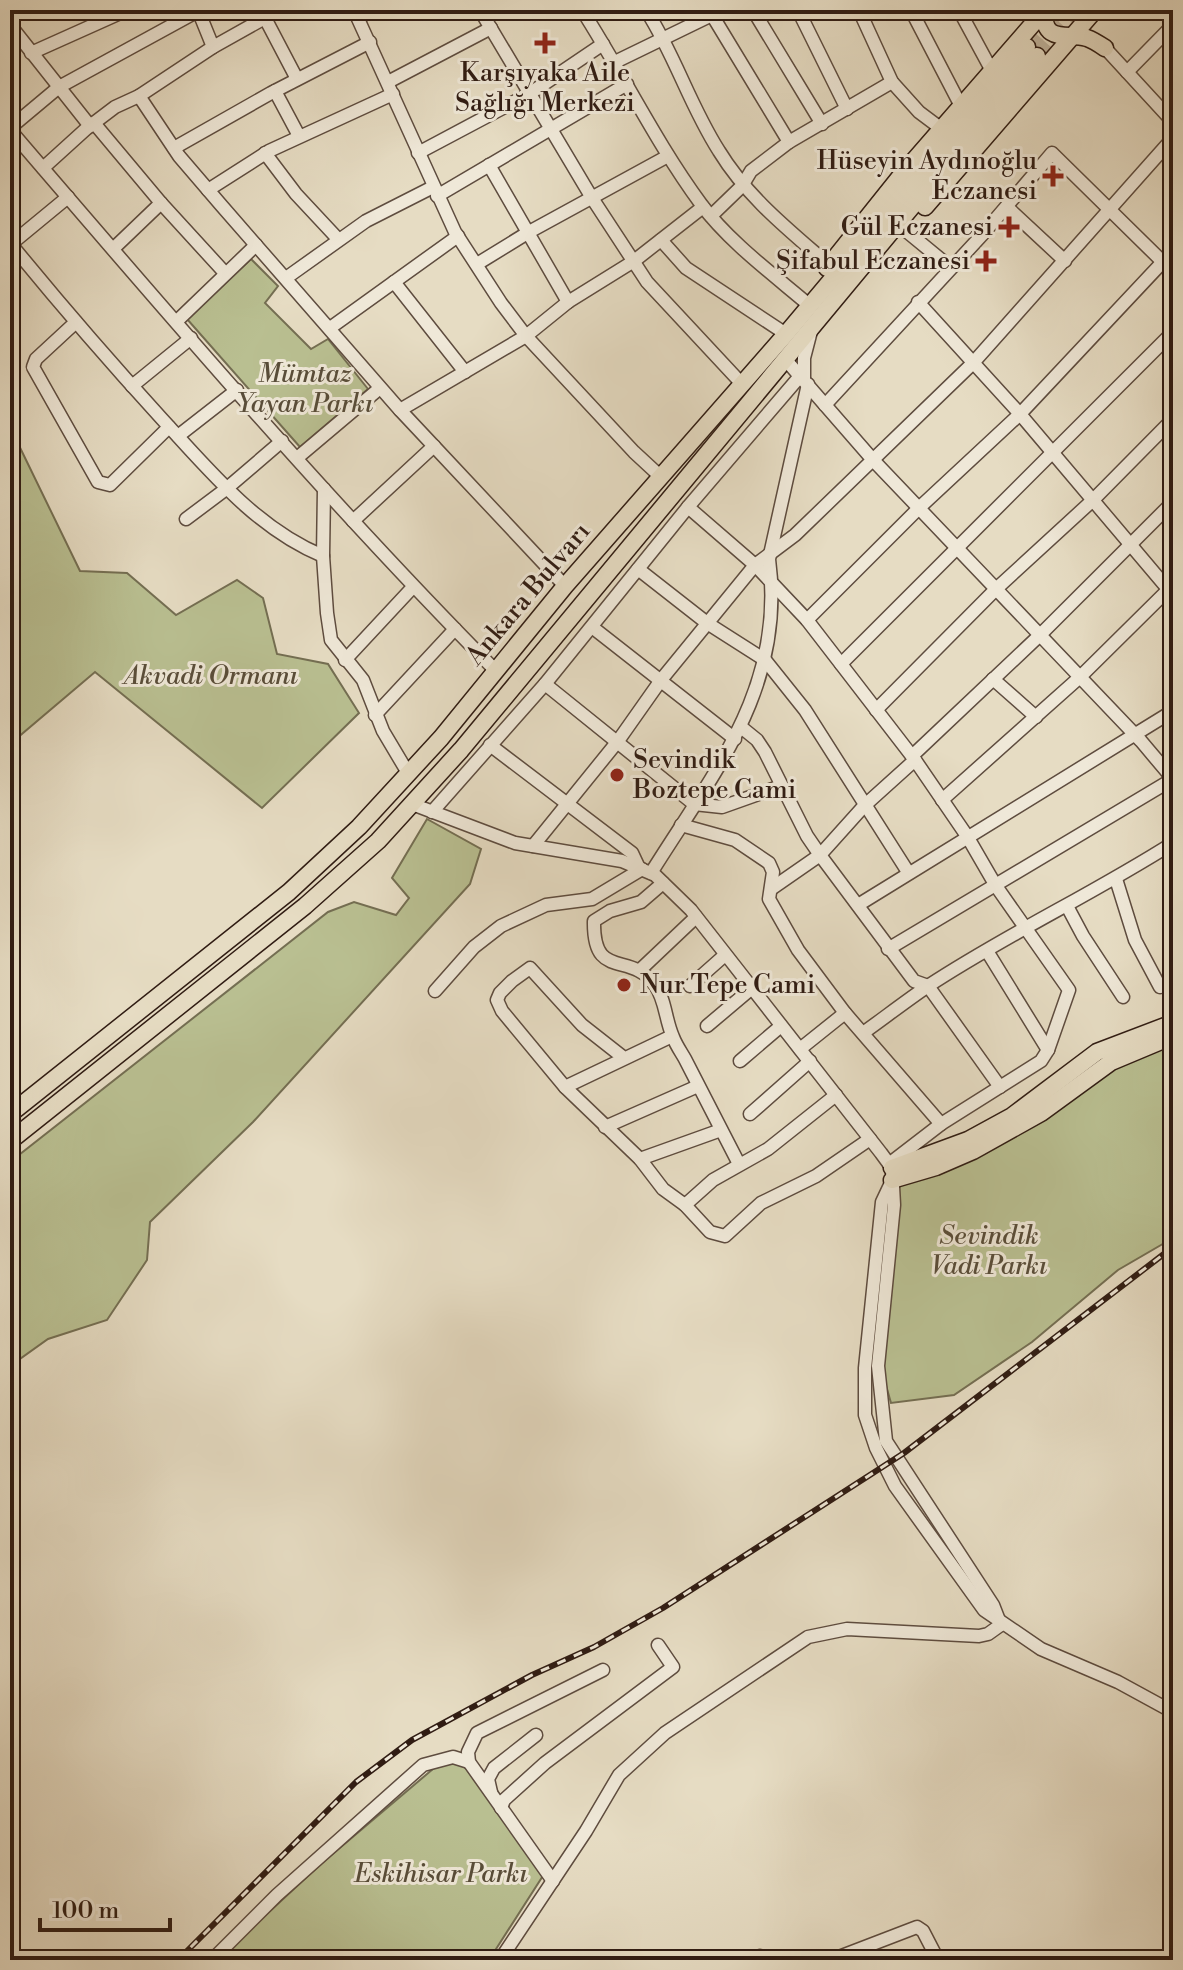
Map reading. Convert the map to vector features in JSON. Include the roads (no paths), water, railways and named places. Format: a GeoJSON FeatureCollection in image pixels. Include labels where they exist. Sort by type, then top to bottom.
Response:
{"type":"FeatureCollection","features":[{"type":"Feature","properties":{"kind":"main road"},"geometry":{"type":"LineString","coordinates":[[1044,11],[1044,20],[1053,33],[1088,38],[1105,48]]}},
{"type":"Feature","properties":{"kind":"main road"},"geometry":{"type":"LineString","coordinates":[[812,327],[844,299],[905,230],[1032,52],[1044,11]]}},
{"type":"Feature","properties":{"kind":"main road"},"geometry":{"type":"LineString","coordinates":[[809,305],[818,279],[992,71],[1073,37],[1093,12]]}},
{"type":"Feature","properties":{"kind":"main road"},"geometry":{"type":"LineString","coordinates":[[1093,12],[1094,28],[1105,48]]}},
{"type":"Feature","properties":{"kind":"main road","name":"Ankara Bulvarı"},"geometry":{"type":"LineString","coordinates":[[10,1114],[289,892],[359,827],[441,738],[565,586],[1032,52]]}},
{"type":"Feature","properties":{"kind":"main road","name":"Ankara Bulvarı"},"geometry":{"type":"LineString","coordinates":[[10,1141],[305,906],[378,841],[461,750],[812,327],[1032,52]]}},
{"type":"Feature","properties":{"kind":"main road"},"geometry":{"type":"LineString","coordinates":[[891,1171],[968,1140],[1012,1116],[1097,1052],[1173,1023]]}},
{"type":"Feature","properties":{"kind":"main road"},"geometry":{"type":"LineString","coordinates":[[891,1171],[936,1167],[973,1151],[1041,1113],[1111,1062],[1173,1036]]}},
{"type":"Feature","properties":{"kind":"street"},"geometry":{"type":"LineString","coordinates":[[94,26],[95,10]]}},
{"type":"Feature","properties":{"kind":"street"},"geometry":{"type":"LineString","coordinates":[[31,53],[127,10]]}},
{"type":"Feature","properties":{"kind":"street"},"geometry":{"type":"LineString","coordinates":[[213,47],[198,10],[59,87],[10,129],[324,489],[413,587],[495,670]]}},
{"type":"Feature","properties":{"kind":"street"},"geometry":{"type":"LineString","coordinates":[[43,168],[115,107],[139,96],[213,47],[279,10]]}},
{"type":"Feature","properties":{"kind":"street"},"geometry":{"type":"LineString","coordinates":[[373,10],[356,14],[435,192],[458,236],[513,321],[661,477]]}},
{"type":"Feature","properties":{"kind":"street"},"geometry":{"type":"LineString","coordinates":[[480,10],[592,198],[647,282],[742,384]]}},
{"type":"Feature","properties":{"kind":"street"},"geometry":{"type":"LineString","coordinates":[[646,10],[664,38],[694,109],[742,186],[829,265]]}},
{"type":"Feature","properties":{"kind":"street"},"geometry":{"type":"LineString","coordinates":[[753,10],[822,124]]}},
{"type":"Feature","properties":{"kind":"street"},"geometry":{"type":"LineString","coordinates":[[798,10],[847,109]]}},
{"type":"Feature","properties":{"kind":"street"},"geometry":{"type":"LineString","coordinates":[[859,10],[892,82],[919,112],[943,130]]}},
{"type":"Feature","properties":{"kind":"street"},"geometry":{"type":"LineString","coordinates":[[911,10],[962,108]]}},
{"type":"Feature","properties":{"kind":"street"},"geometry":{"type":"LineString","coordinates":[[959,10],[992,71]]}},
{"type":"Feature","properties":{"kind":"street"},"geometry":{"type":"LineString","coordinates":[[589,12],[603,44],[668,156],[707,211],[764,267],[809,305]]}},
{"type":"Feature","properties":{"kind":"street"},"geometry":{"type":"LineString","coordinates":[[615,62],[715,12],[789,142]]}},
{"type":"Feature","properties":{"kind":"street"},"geometry":{"type":"LineString","coordinates":[[265,18],[297,79]]}},
{"type":"Feature","properties":{"kind":"street"},"geometry":{"type":"LineString","coordinates":[[10,25],[59,87],[225,273]]}},
{"type":"Feature","properties":{"kind":"street"},"geometry":{"type":"LineString","coordinates":[[1127,72],[1173,25]]}},
{"type":"Feature","properties":{"kind":"street"},"geometry":{"type":"LineString","coordinates":[[208,190],[265,153],[391,88],[491,28]]}},
{"type":"Feature","properties":{"kind":"street"},"geometry":{"type":"LineString","coordinates":[[174,148],[370,42]]}},
{"type":"Feature","properties":{"kind":"street"},"geometry":{"type":"LineString","coordinates":[[418,153],[529,94],[603,44]]}},
{"type":"Feature","properties":{"kind":"street"},"geometry":{"type":"LineString","coordinates":[[1105,48],[1173,122]]}},
{"type":"Feature","properties":{"kind":"street"},"geometry":{"type":"LineString","coordinates":[[400,410],[526,336],[568,302],[634,261],[742,186],[751,171],[789,142],[892,82]]}},
{"type":"Feature","properties":{"kind":"street"},"geometry":{"type":"LineString","coordinates":[[286,278],[338,239],[400,202],[435,192],[489,165],[627,84]]}},
{"type":"Feature","properties":{"kind":"street"},"geometry":{"type":"LineString","coordinates":[[275,91],[299,136]]}},
{"type":"Feature","properties":{"kind":"street"},"geometry":{"type":"LineString","coordinates":[[139,96],[174,148],[208,190],[380,388],[565,586]]}},
{"type":"Feature","properties":{"kind":"street"},"geometry":{"type":"LineString","coordinates":[[533,846],[618,741],[661,680],[755,565],[795,535],[973,363],[1173,138]]}},
{"type":"Feature","properties":{"kind":"street"},"geometry":{"type":"LineString","coordinates":[[265,153],[296,194],[338,239]]}},
{"type":"Feature","properties":{"kind":"street"},"geometry":{"type":"LineString","coordinates":[[825,405],[1007,207],[1052,153],[1173,272]]}},
{"type":"Feature","properties":{"kind":"street"},"geometry":{"type":"LineString","coordinates":[[477,264],[668,156]]}},
{"type":"Feature","properties":{"kind":"street"},"geometry":{"type":"LineString","coordinates":[[489,165],[568,302]]}},
{"type":"Feature","properties":{"kind":"street"},"geometry":{"type":"LineString","coordinates":[[68,197],[10,244],[226,489],[279,532],[323,556]]}},
{"type":"Feature","properties":{"kind":"street"},"geometry":{"type":"LineString","coordinates":[[114,248],[161,203]]}},
{"type":"Feature","properties":{"kind":"street"},"geometry":{"type":"LineString","coordinates":[[1007,207],[1065,261]]}},
{"type":"Feature","properties":{"kind":"street"},"geometry":{"type":"LineString","coordinates":[[905,230],[950,267]]}},
{"type":"Feature","properties":{"kind":"street"},"geometry":{"type":"LineString","coordinates":[[330,328],[458,236]]}},
{"type":"Feature","properties":{"kind":"street"},"geometry":{"type":"LineString","coordinates":[[661,240],[686,268],[786,334]]}},
{"type":"Feature","properties":{"kind":"street"},"geometry":{"type":"LineString","coordinates":[[177,321],[256,245]]}},
{"type":"Feature","properties":{"kind":"street"},"geometry":{"type":"LineString","coordinates":[[807,620],[919,508],[1020,414],[1173,251]]}},
{"type":"Feature","properties":{"kind":"street"},"geometry":{"type":"LineString","coordinates":[[394,282],[465,372]]}},
{"type":"Feature","properties":{"kind":"street"},"geometry":{"type":"LineString","coordinates":[[918,302],[1020,414],[1172,590],[942,800]]}},
{"type":"Feature","properties":{"kind":"street"},"geometry":{"type":"LineString","coordinates":[[76,322],[36,359],[33,367],[98,482],[110,485],[174,431],[237,390]]}},
{"type":"Feature","properties":{"kind":"street","name":"Ankara Bulvarı"},"geometry":{"type":"LineString","coordinates":[[644,870],[681,825],[738,733],[765,660],[772,583],[770,554],[812,327]]}},
{"type":"Feature","properties":{"kind":"street"},"geometry":{"type":"LineString","coordinates":[[841,664],[1173,332]]}},
{"type":"Feature","properties":{"kind":"street"},"geometry":{"type":"LineString","coordinates":[[132,386],[191,338]]}},
{"type":"Feature","properties":{"kind":"street"},"geometry":{"type":"LineString","coordinates":[[785,359],[873,460],[1135,735],[1173,779],[888,949]]}},
{"type":"Feature","properties":{"kind":"street"},"geometry":{"type":"LineString","coordinates":[[432,812],[545,684],[688,507],[804,379]]}},
{"type":"Feature","properties":{"kind":"street"},"geometry":{"type":"LineString","coordinates":[[297,458],[380,388]]}},
{"type":"Feature","properties":{"kind":"street"},"geometry":{"type":"LineString","coordinates":[[876,710],[996,589],[1093,500],[1173,419]]}},
{"type":"Feature","properties":{"kind":"street"},"geometry":{"type":"LineString","coordinates":[[186,519],[282,441]]}},
{"type":"Feature","properties":{"kind":"street"},"geometry":{"type":"LineString","coordinates":[[353,521],[434,446]]}},
{"type":"Feature","properties":{"kind":"street"},"geometry":{"type":"LineString","coordinates":[[324,489],[323,556],[331,640],[363,680],[375,715],[408,773]]}},
{"type":"Feature","properties":{"kind":"street"},"geometry":{"type":"LineString","coordinates":[[771,889],[820,855],[864,806],[1173,502]]}},
{"type":"Feature","properties":{"kind":"street"},"geometry":{"type":"LineString","coordinates":[[688,507],[755,565],[807,620],[913,758],[967,836],[996,886],[1069,990],[1048,1050],[1041,1061],[941,1124],[891,1171],[882,1202],[865,1368],[865,1415],[876,1448],[895,1486],[984,1610],[1041,1649],[1118,1682],[1173,1712]]}},
{"type":"Feature","properties":{"kind":"street"},"geometry":{"type":"LineString","coordinates":[[638,569],[707,623],[765,660],[805,710],[908,872]]}},
{"type":"Feature","properties":{"kind":"street"},"geometry":{"type":"LineString","coordinates":[[345,660],[413,587]]}},
{"type":"Feature","properties":{"kind":"street"},"geometry":{"type":"LineString","coordinates":[[592,627],[738,733],[757,740],[820,855],[914,981],[928,986],[1000,1087]]}},
{"type":"Feature","properties":{"kind":"street"},"geometry":{"type":"LineString","coordinates":[[375,715],[455,629]]}},
{"type":"Feature","properties":{"kind":"street"},"geometry":{"type":"LineString","coordinates":[[993,679],[1036,717]]}},
{"type":"Feature","properties":{"kind":"street"},"geometry":{"type":"LineString","coordinates":[[545,684],[694,804],[722,807],[781,786]]}},
{"type":"Feature","properties":{"kind":"street"},"geometry":{"type":"LineString","coordinates":[[858,905],[1173,711]]}},
{"type":"Feature","properties":{"kind":"street"},"geometry":{"type":"LineString","coordinates":[[490,745],[632,853],[644,870]]}},
{"type":"Feature","properties":{"kind":"street"},"geometry":{"type":"LineString","coordinates":[[412,804],[515,843],[622,861],[644,870],[663,883],[696,917],[870,1139],[891,1171]]}},
{"type":"Feature","properties":{"kind":"street"},"geometry":{"type":"LineString","coordinates":[[681,825],[724,836],[769,863],[773,872],[769,899],[798,950],[845,1013],[941,1124]]}},
{"type":"Feature","properties":{"kind":"street"},"geometry":{"type":"LineString","coordinates":[[863,1033],[928,986],[1173,843]]}},
{"type":"Feature","properties":{"kind":"street"},"geometry":{"type":"LineString","coordinates":[[435,991],[474,947],[501,926],[546,905],[592,899],[644,870]]}},
{"type":"Feature","properties":{"kind":"street"},"geometry":{"type":"LineString","coordinates":[[1116,879],[1135,940],[1160,987],[1173,981]]}},
{"type":"Feature","properties":{"kind":"street"},"geometry":{"type":"LineString","coordinates":[[663,883],[641,902],[610,911],[594,921],[594,936],[599,954],[606,961],[640,970],[653,982],[663,998],[672,1036],[739,1164]]}},
{"type":"Feature","properties":{"kind":"street"},"geometry":{"type":"LineString","coordinates":[[1067,906],[1123,997]]}},
{"type":"Feature","properties":{"kind":"street"},"geometry":{"type":"LineString","coordinates":[[640,970],[696,917]]}},
{"type":"Feature","properties":{"kind":"street"},"geometry":{"type":"LineString","coordinates":[[987,951],[1048,1050]]}},
{"type":"Feature","properties":{"kind":"street"},"geometry":{"type":"LineString","coordinates":[[690,986],[725,955]]}},
{"type":"Feature","properties":{"kind":"street"},"geometry":{"type":"LineString","coordinates":[[624,1058],[582,1025],[530,968],[506,987],[497,1000],[502,1011],[565,1087],[640,1159],[663,1189],[685,1205],[710,1232],[725,1236],[761,1203],[816,1176],[870,1139]]}},
{"type":"Feature","properties":{"kind":"street"},"geometry":{"type":"LineString","coordinates":[[707,1026],[752,988]]}},
{"type":"Feature","properties":{"kind":"street"},"geometry":{"type":"LineString","coordinates":[[800,1049],[845,1013]]}},
{"type":"Feature","properties":{"kind":"street"},"geometry":{"type":"LineString","coordinates":[[740,1061],[781,1026]]}},
{"type":"Feature","properties":{"kind":"street"},"geometry":{"type":"LineString","coordinates":[[565,1087],[672,1036]]}},
{"type":"Feature","properties":{"kind":"street"},"geometry":{"type":"LineString","coordinates":[[750,1114],[810,1061]]}},
{"type":"Feature","properties":{"kind":"street"},"geometry":{"type":"LineString","coordinates":[[605,1127],[698,1086]]}},
{"type":"Feature","properties":{"kind":"street"},"geometry":{"type":"LineString","coordinates":[[685,1205],[713,1180],[768,1149],[836,1095]]}},
{"type":"Feature","properties":{"kind":"street"},"geometry":{"type":"LineString","coordinates":[[640,1159],[721,1130]]}},
{"type":"Feature","properties":{"kind":"street"},"geometry":{"type":"LineString","coordinates":[[500,1960],[619,1775],[665,1733],[808,1637],[847,1629],[979,1636],[988,1634],[1001,1624]]}},
{"type":"Feature","properties":{"kind":"street"},"geometry":{"type":"LineString","coordinates":[[501,1808],[504,1800],[545,1763],[673,1667],[658,1645]]}},
{"type":"Feature","properties":{"kind":"street"},"geometry":{"type":"LineString","coordinates":[[553,1881],[469,1762],[468,1752],[477,1733],[603,1670]]}},
{"type":"Feature","properties":{"kind":"street"},"geometry":{"type":"LineString","coordinates":[[492,1795],[488,1779],[494,1768],[536,1735]]}},
{"type":"Feature","properties":{"kind":"street"},"geometry":{"type":"LineString","coordinates":[[212,1960],[277,1895],[423,1765],[453,1757],[469,1762]]}},
{"type":"Feature","properties":{"kind":"street"},"geometry":{"type":"LineString","coordinates":[[831,1960],[917,1927],[923,1931],[938,1960]]}},
{"type":"Feature","properties":{"kind":"street"},"geometry":{"type":"LineString","coordinates":[[752,1960],[760,1956],[781,1960]]}},
{"type":"Feature","properties":{"kind":"tunnel"},"geometry":{"type":"LineString","coordinates":[[1027,47],[1059,10]]}},
{"type":"Feature","properties":{"kind":"tunnel"},"geometry":{"type":"LineString","coordinates":[[1037,56],[1077,10]]}},
{"type":"Feature","properties":{"kind":"railway"},"geometry":{"type":"LineString","coordinates":[[178,1960],[356,1782],[412,1740],[532,1675],[594,1647],[663,1608],[904,1453],[1173,1247]]}},
{"type":"Feature","properties":{"kind":"place","name":"Karşıyaka Aile Sağlığı Merkezi"},"geometry":{"type":"Point","coordinates":[545,43]}},
{"type":"Feature","properties":{"kind":"place","name":"Hüseyin Aydınoğlu Eczanesi"},"geometry":{"type":"Point","coordinates":[1053,176]}},
{"type":"Feature","properties":{"kind":"place","name":"Gül Eczanesi"},"geometry":{"type":"Point","coordinates":[1009,227]}},
{"type":"Feature","properties":{"kind":"place","name":"Şifabul Eczanesi"},"geometry":{"type":"Point","coordinates":[986,261]}},
{"type":"Feature","properties":{"kind":"place","name":"Sevindik Boztepe Cami"},"geometry":{"type":"Point","coordinates":[617,775]}},
{"type":"Feature","properties":{"kind":"place","name":"Nur Tepe Cami"},"geometry":{"type":"Point","coordinates":[624,985]}},
{"type":"Feature","properties":{"kind":"park label","name":"Mümtaz Yayan Parkı"},"geometry":{"type":"Point","coordinates":[305,389]}},
{"type":"Feature","properties":{"kind":"park label","name":"Akvadi Ormanı"},"geometry":{"type":"Point","coordinates":[211,676]}},
{"type":"Feature","properties":{"kind":"park label","name":"Sevindik Vadi Parkı"},"geometry":{"type":"Point","coordinates":[989,1251]}},
{"type":"Feature","properties":{"kind":"park label","name":"Eskihisar Parkı"},"geometry":{"type":"Point","coordinates":[441,1874]}}]}
